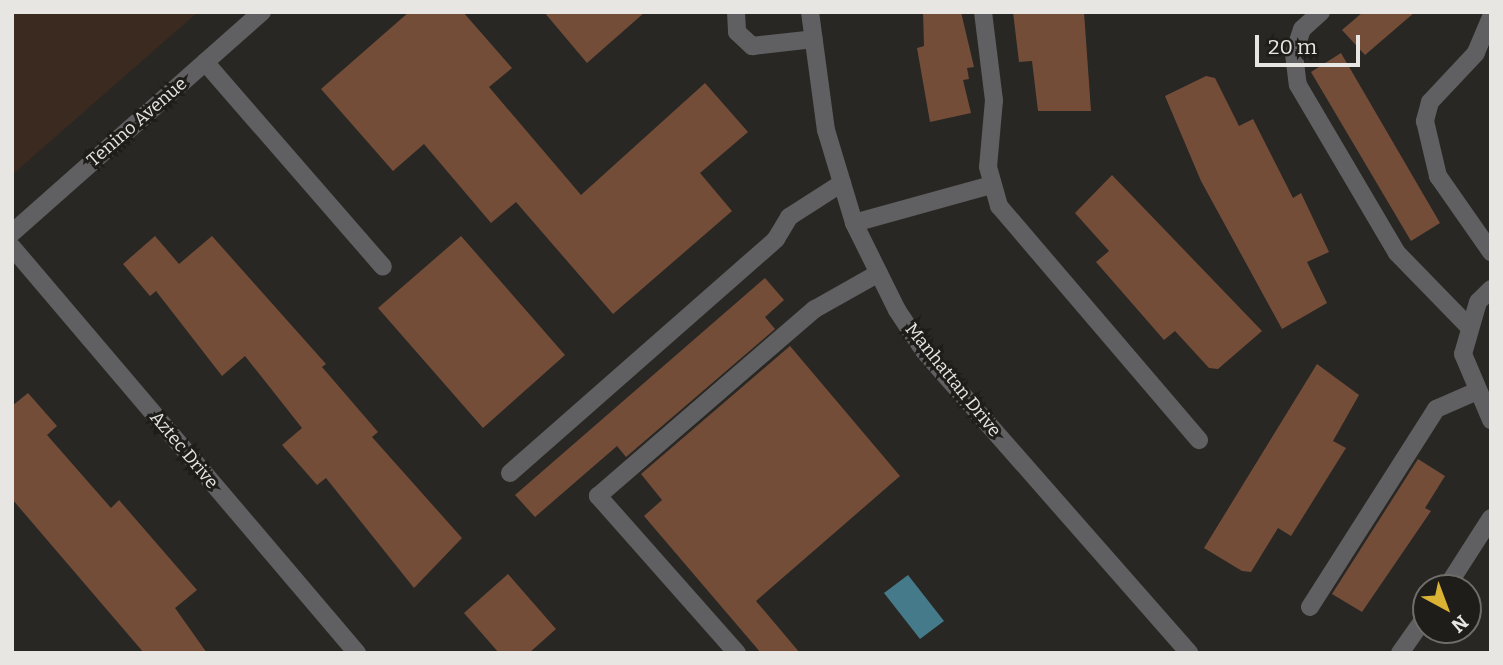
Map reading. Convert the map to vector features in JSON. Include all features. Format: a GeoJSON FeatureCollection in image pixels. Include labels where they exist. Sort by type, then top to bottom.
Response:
{"type":"FeatureCollection","features":[{"type":"Feature","properties":{"kind":"street","name":"Tenino Avenue"},"geometry":{"type":"LineString","coordinates":[[12,233],[262,12]]}},
{"type":"Feature","properties":{"kind":"street"},"geometry":{"type":"LineString","coordinates":[[736,12],[737,32],[752,46],[814,39]]}},
{"type":"Feature","properties":{"kind":"street","name":"Manhattan Drive"},"geometry":{"type":"LineString","coordinates":[[810,12],[826,130],[854,223],[924,351],[1189,653]]}},
{"type":"Feature","properties":{"kind":"street"},"geometry":{"type":"LineString","coordinates":[[983,12],[994,100],[991,185],[999,206],[1199,440]]}},
{"type":"Feature","properties":{"kind":"street"},"geometry":{"type":"LineString","coordinates":[[1321,12],[1302,29],[1294,54],[1298,85],[1397,253],[1469,327]]}},
{"type":"Feature","properties":{"kind":"street"},"geometry":{"type":"LineString","coordinates":[[1491,17],[1476,53],[1430,102],[1425,121],[1438,176],[1491,252]]}},
{"type":"Feature","properties":{"kind":"street"},"geometry":{"type":"LineString","coordinates":[[205,62],[383,267]]}},
{"type":"Feature","properties":{"kind":"street"},"geometry":{"type":"LineString","coordinates":[[510,472],[776,239],[789,217],[842,183]]}},
{"type":"Feature","properties":{"kind":"street"},"geometry":{"type":"LineString","coordinates":[[854,223],[991,185]]}},
{"type":"Feature","properties":{"kind":"street","name":"Aztec Drive"},"geometry":{"type":"LineString","coordinates":[[12,247],[357,653]]}},
{"type":"Feature","properties":{"kind":"street"},"geometry":{"type":"LineString","coordinates":[[737,653],[598,496],[815,309],[879,273]]}},
{"type":"Feature","properties":{"kind":"street"},"geometry":{"type":"LineString","coordinates":[[1491,289],[1469,327],[1463,354],[1491,421]]}},
{"type":"Feature","properties":{"kind":"street"},"geometry":{"type":"LineString","coordinates":[[1310,607],[1436,409],[1477,391]]}},
{"type":"Feature","properties":{"kind":"street"},"geometry":{"type":"LineString","coordinates":[[1455,574],[1491,518]]}},
{"type":"Feature","properties":{"kind":"street"},"geometry":{"type":"LineString","coordinates":[[1400,653],[1412,636]]}},
{"type":"Feature","properties":{"kind":"shaded area"},"geometry":{"type":"Polygon","coordinates":[[[12,12],[198,12],[12,175],[12,12]]]}},
{"type":"Feature","properties":{"kind":"water"},"geometry":{"type":"Polygon","coordinates":[[[908,575],[944,621],[920,639],[884,593],[908,575]]]}},
{"type":"Feature","properties":{"kind":"building"},"geometry":{"type":"Polygon","coordinates":[[[409,12],[463,12],[512,68],[489,87],[581,195],[705,83],[748,132],[700,173],[732,211],[613,314],[516,202],[491,223],[424,144],[393,171],[321,89],[409,12]]]}},
{"type":"Feature","properties":{"kind":"building"},"geometry":{"type":"Polygon","coordinates":[[[544,12],[645,12],[587,63],[544,12]]]}},
{"type":"Feature","properties":{"kind":"building"},"geometry":{"type":"Polygon","coordinates":[[[923,12],[961,12],[974,67],[967,68],[969,79],[963,80],[971,113],[930,122],[917,48],[924,46],[923,12]]]}},
{"type":"Feature","properties":{"kind":"building"},"geometry":{"type":"Polygon","coordinates":[[[1013,12],[1084,12],[1091,111],[1038,111],[1032,61],[1019,62],[1013,12]]]}},
{"type":"Feature","properties":{"kind":"building"},"geometry":{"type":"Polygon","coordinates":[[[1363,12],[1415,12],[1365,55],[1342,30],[1363,12]]]}},
{"type":"Feature","properties":{"kind":"building"},"geometry":{"type":"Polygon","coordinates":[[[1341,53],[1440,223],[1411,241],[1311,72],[1341,53]]]}},
{"type":"Feature","properties":{"kind":"building"},"geometry":{"type":"Polygon","coordinates":[[[1206,76],[1215,78],[1239,126],[1253,119],[1293,198],[1301,193],[1329,252],[1307,262],[1327,303],[1282,329],[1201,181],[1165,96],[1206,76]]]}},
{"type":"Feature","properties":{"kind":"building"},"geometry":{"type":"Polygon","coordinates":[[[1112,175],[1262,331],[1218,369],[1209,368],[1175,331],[1164,340],[1096,262],[1109,251],[1075,213],[1112,175]]]}},
{"type":"Feature","properties":{"kind":"building"},"geometry":{"type":"Polygon","coordinates":[[[155,236],[179,264],[212,236],[326,364],[322,367],[378,432],[372,437],[462,538],[414,588],[326,478],[317,485],[282,445],[302,428],[245,356],[222,376],[156,291],[150,296],[123,264],[155,236]]]}},
{"type":"Feature","properties":{"kind":"building"},"geometry":{"type":"Polygon","coordinates":[[[461,236],[565,355],[483,428],[378,308],[461,236]]]}},
{"type":"Feature","properties":{"kind":"building"},"geometry":{"type":"Polygon","coordinates":[[[765,278],[784,300],[765,317],[775,329],[626,457],[617,446],[535,517],[515,495],[765,278]]]}},
{"type":"Feature","properties":{"kind":"building"},"geometry":{"type":"Polygon","coordinates":[[[790,346],[900,476],[756,601],[800,653],[761,653],[644,516],[662,500],[641,474],[790,346]]]}},
{"type":"Feature","properties":{"kind":"building"},"geometry":{"type":"Polygon","coordinates":[[[1317,364],[1359,395],[1333,441],[1346,448],[1291,536],[1278,528],[1251,572],[1242,571],[1204,548],[1317,364]]]}},
{"type":"Feature","properties":{"kind":"building"},"geometry":{"type":"Polygon","coordinates":[[[28,393],[57,426],[47,435],[111,508],[119,500],[197,590],[175,608],[207,653],[144,653],[12,499],[12,406],[28,393]]]}},
{"type":"Feature","properties":{"kind":"building"},"geometry":{"type":"Polygon","coordinates":[[[1418,459],[1445,476],[1425,508],[1431,511],[1362,612],[1332,594],[1418,459]]]}},
{"type":"Feature","properties":{"kind":"building"},"geometry":{"type":"Polygon","coordinates":[[[508,574],[556,629],[529,653],[499,653],[464,613],[508,574]]]}}]}
